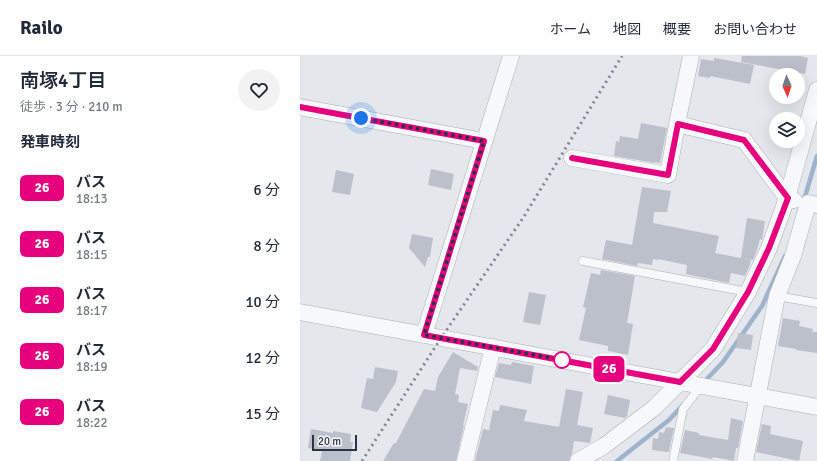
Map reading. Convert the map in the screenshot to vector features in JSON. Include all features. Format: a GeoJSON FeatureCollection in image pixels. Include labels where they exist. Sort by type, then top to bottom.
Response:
{"type":"FeatureCollection","features":[{"type":"Feature","properties":{"kind":"street"},"geometry":{"type":"LineString","coordinates":[[424,335],[511,56]]}},
{"type":"Feature","properties":{"kind":"street"},"geometry":{"type":"LineString","coordinates":[[572,158],[668,175],[691,56]]}},
{"type":"Feature","properties":{"kind":"street"},"geometry":{"type":"LineString","coordinates":[[578,461],[604,446],[654,408],[713,349],[748,292],[769,248],[788,198],[817,90]]}},
{"type":"Feature","properties":{"kind":"street"},"geometry":{"type":"LineString","coordinates":[[300,107],[484,141]]}},
{"type":"Feature","properties":{"kind":"street"},"geometry":{"type":"LineString","coordinates":[[678,124],[744,140],[788,198],[812,204],[777,296],[745,461]]}},
{"type":"Feature","properties":{"kind":"street"},"geometry":{"type":"LineString","coordinates":[[300,312],[817,407]]}},
{"type":"Feature","properties":{"kind":"street"},"geometry":{"type":"LineString","coordinates":[[465,461],[493,347]]}},
{"type":"Feature","properties":{"kind":"lane"},"geometry":{"type":"LineString","coordinates":[[583,261],[748,292]]}},
{"type":"Feature","properties":{"kind":"lane"},"geometry":{"type":"LineString","coordinates":[[777,296],[817,303]]}},
{"type":"Feature","properties":{"kind":"lane"},"geometry":{"type":"LineString","coordinates":[[673,461],[683,409],[701,386]]}},
{"type":"Feature","properties":{"kind":"building"},"geometry":{"type":"Polygon","coordinates":[[[742,56],[800,56],[808,58],[805,74],[805,68],[773,68],[741,62],[742,56]]]}},
{"type":"Feature","properties":{"kind":"building"},"geometry":{"type":"Polygon","coordinates":[[[714,58],[754,65],[750,84],[710,76],[710,78],[698,76],[701,59],[714,61],[714,58]]]}},
{"type":"Feature","properties":{"kind":"building"},"geometry":{"type":"Polygon","coordinates":[[[641,123],[667,128],[660,163],[614,156],[616,141],[619,142],[620,136],[638,139],[641,123]]]}},
{"type":"Feature","properties":{"kind":"building"},"geometry":{"type":"Polygon","coordinates":[[[431,169],[454,174],[451,190],[428,185],[431,169]]]}},
{"type":"Feature","properties":{"kind":"building"},"geometry":{"type":"Polygon","coordinates":[[[336,170],[354,174],[350,195],[332,192],[336,170]]]}},
{"type":"Feature","properties":{"kind":"building"},"geometry":{"type":"Polygon","coordinates":[[[642,187],[671,191],[667,212],[654,212],[653,223],[719,236],[715,253],[751,260],[745,276],[731,273],[729,283],[686,274],[687,265],[658,259],[653,259],[652,265],[638,263],[637,266],[602,259],[606,240],[632,245],[642,187]]]}},
{"type":"Feature","properties":{"kind":"building"},"geometry":{"type":"Polygon","coordinates":[[[747,218],[765,221],[762,240],[760,239],[753,260],[741,258],[747,218]]]}},
{"type":"Feature","properties":{"kind":"building"},"geometry":{"type":"Polygon","coordinates":[[[412,234],[433,238],[430,257],[428,257],[425,267],[409,248],[412,234]]]}},
{"type":"Feature","properties":{"kind":"building"},"geometry":{"type":"Polygon","coordinates":[[[601,270],[635,276],[627,323],[633,324],[628,355],[608,351],[608,346],[579,340],[586,308],[583,307],[591,273],[600,275],[601,270]]]}},
{"type":"Feature","properties":{"kind":"building"},"geometry":{"type":"Polygon","coordinates":[[[529,292],[546,295],[540,325],[523,322],[529,292]]]}},
{"type":"Feature","properties":{"kind":"building"},"geometry":{"type":"Polygon","coordinates":[[[783,318],[800,321],[799,326],[813,329],[812,332],[817,332],[817,353],[778,346],[783,318]]]}},
{"type":"Feature","properties":{"kind":"building"},"geometry":{"type":"Polygon","coordinates":[[[738,333],[753,335],[751,350],[736,348],[738,333]]]}},
{"type":"Feature","properties":{"kind":"building"},"geometry":{"type":"Polygon","coordinates":[[[453,352],[478,367],[477,371],[460,368],[455,394],[459,395],[458,402],[468,404],[456,461],[383,461],[394,443],[396,443],[424,389],[435,391],[438,377],[453,352]]]}},
{"type":"Feature","properties":{"kind":"building"},"geometry":{"type":"Polygon","coordinates":[[[512,362],[534,366],[531,384],[495,377],[499,363],[511,365],[512,362]]]}},
{"type":"Feature","properties":{"kind":"building"},"geometry":{"type":"Polygon","coordinates":[[[375,367],[398,371],[396,382],[377,412],[361,408],[367,378],[373,379],[375,367]]]}},
{"type":"Feature","properties":{"kind":"building"},"geometry":{"type":"Polygon","coordinates":[[[566,389],[583,392],[577,425],[593,428],[590,443],[574,441],[572,454],[569,461],[475,461],[483,429],[489,430],[493,410],[499,411],[500,405],[527,410],[524,421],[559,427],[566,389]]]}},
{"type":"Feature","properties":{"kind":"building"},"geometry":{"type":"Polygon","coordinates":[[[608,395],[630,400],[627,416],[625,418],[604,414],[608,395]]]}},
{"type":"Feature","properties":{"kind":"building"},"geometry":{"type":"Polygon","coordinates":[[[731,418],[743,421],[734,461],[713,457],[712,459],[680,453],[685,430],[699,433],[699,435],[728,440],[731,418]]]}},
{"type":"Feature","properties":{"kind":"building"},"geometry":{"type":"Polygon","coordinates":[[[762,424],[771,426],[770,434],[803,441],[799,461],[756,452],[762,424]]]}},
{"type":"Feature","properties":{"kind":"building"},"geometry":{"type":"Polygon","coordinates":[[[666,427],[674,428],[669,451],[652,450],[653,438],[658,439],[659,432],[664,433],[666,427]]]}},
{"type":"Feature","properties":{"kind":"building"},"geometry":{"type":"Polygon","coordinates":[[[311,429],[333,433],[333,431],[351,434],[350,442],[353,442],[350,461],[320,461],[322,451],[308,448],[311,429]]]}},
{"type":"Feature","properties":{"kind":"waterway"},"geometry":{"type":"LineString","coordinates":[[804,200],[817,156]]}},
{"type":"Feature","properties":{"kind":"waterway"},"geometry":{"type":"LineString","coordinates":[[704,382],[723,362],[762,306],[785,256]]}},
{"type":"Feature","properties":{"kind":"waterway"},"geometry":{"type":"LineString","coordinates":[[617,461],[669,420],[683,405]]}},
{"type":"Feature","properties":{"kind":"railway"},"geometry":{"type":"LineString","coordinates":[[362,461],[441,338],[523,218],[622,56]]}},
{"type":"Feature","properties":{"kind":"bus line","name":"26"},"geometry":{"type":"LineString","coordinates":[[300,107],[484,141],[424,335],[680,382],[713,349],[748,292],[769,248],[788,198],[744,140],[678,124],[668,175],[572,158]]}},
{"type":"Feature","properties":{"kind":"route"},"geometry":{"type":"LineString","coordinates":[[361,118],[484,141],[424,335],[562,360]]}}]}
